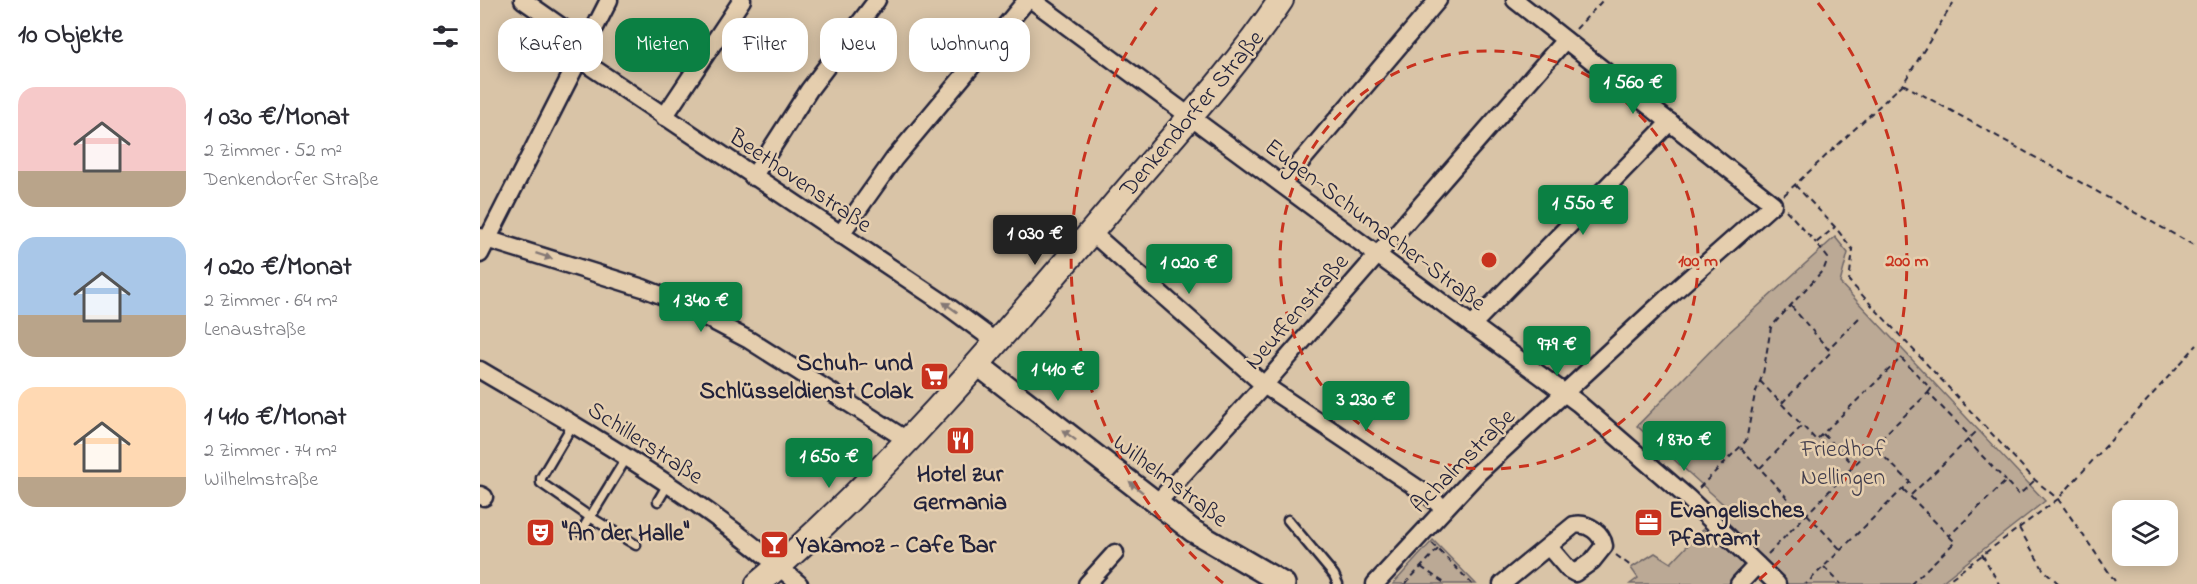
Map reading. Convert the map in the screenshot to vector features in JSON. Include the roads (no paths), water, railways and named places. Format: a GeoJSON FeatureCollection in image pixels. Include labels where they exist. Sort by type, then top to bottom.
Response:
{"type":"FeatureCollection","features":[{"type":"Feature","properties":{"kind":"main road","name":"Denkendorfer Straße"},"geometry":{"type":"LineString","coordinates":[[758,584],[849,500],[996,342],[1190,116],[1256,36],[1281,0]]}},
{"type":"Feature","properties":{"kind":"street","name":"Beethovenstraße"},"geometry":{"type":"LineString","coordinates":[[523,0],[544,18]]}},
{"type":"Feature","properties":{"kind":"street"},"geometry":{"type":"LineString","coordinates":[[599,18],[609,0]]}},
{"type":"Feature","properties":{"kind":"street"},"geometry":{"type":"LineString","coordinates":[[664,117],[742,0]]}},
{"type":"Feature","properties":{"kind":"street"},"geometry":{"type":"LineString","coordinates":[[753,177],[809,90],[877,0]]}},
{"type":"Feature","properties":{"kind":"street"},"geometry":{"type":"LineString","coordinates":[[840,235],[894,159],[1027,0]]}},
{"type":"Feature","properties":{"kind":"street","name":"Eugen-Schumacher-Straße"},"geometry":{"type":"LineString","coordinates":[[1032,0],[1578,403],[1689,498],[1777,584]]}},
{"type":"Feature","properties":{"kind":"street"},"geometry":{"type":"LineString","coordinates":[[1282,184],[1438,0]]}},
{"type":"Feature","properties":{"kind":"street"},"geometry":{"type":"LineString","coordinates":[[1472,325],[1670,122],[1515,0]]}},
{"type":"Feature","properties":{"kind":"street","name":"Neuffenstraße"},"geometry":{"type":"LineString","coordinates":[[1156,504],[1264,385],[1565,40]]}},
{"type":"Feature","properties":{"kind":"street","name":"Beethovenstraße"},"geometry":{"type":"LineString","coordinates":[[603,68],[664,117],[952,308],[996,342]]}},
{"type":"Feature","properties":{"kind":"street"},"geometry":{"type":"LineString","coordinates":[[571,72],[483,243],[643,288],[671,299],[749,340],[907,440]]}},
{"type":"Feature","properties":{"kind":"street","name":"Achalmstraße"},"geometry":{"type":"LineString","coordinates":[[1375,584],[1478,474],[1775,202],[1670,122]]}},
{"type":"Feature","properties":{"kind":"street"},"geometry":{"type":"LineString","coordinates":[[1091,232],[1264,385],[1432,498],[1444,509]]}},
{"type":"Feature","properties":{"kind":"street","name":"Wilhelmstraße"},"geometry":{"type":"LineString","coordinates":[[976,364],[1207,541],[1284,584]]}},
{"type":"Feature","properties":{"kind":"street","name":"Schillerstraße"},"geometry":{"type":"LineString","coordinates":[[480,370],[573,424],[668,484],[725,523],[799,584]]}},
{"type":"Feature","properties":{"kind":"street"},"geometry":{"type":"LineString","coordinates":[[1502,584],[1570,528],[1578,524],[1600,535],[1605,546],[1592,561],[1575,573],[1568,569],[1549,547]]}},
{"type":"Feature","properties":{"kind":"street"},"geometry":{"type":"LineString","coordinates":[[1087,584],[1115,553]]}},
{"type":"Feature","properties":{"kind":"street"},"geometry":{"type":"LineString","coordinates":[[1739,584],[1757,564]]}},
{"type":"Feature","properties":{"kind":"lane"},"geometry":{"type":"LineString","coordinates":[[573,424],[540,482],[542,486],[636,545]]}},
{"type":"Feature","properties":{"kind":"lane"},"geometry":{"type":"LineString","coordinates":[[581,532],[627,457]]}},
{"type":"Feature","properties":{"kind":"lane"},"geometry":{"type":"LineString","coordinates":[[658,501],[668,484]]}},
{"type":"Feature","properties":{"kind":"lane"},"geometry":{"type":"LineString","coordinates":[[1288,520],[1334,575],[1338,584]]}},
{"type":"Feature","properties":{"kind":"place","name":"Schuh- und Schlüsseldienst Colak"},"geometry":{"type":"Point","coordinates":[934,376]}},
{"type":"Feature","properties":{"kind":"place","name":"Hotel zur Germania"},"geometry":{"type":"Point","coordinates":[960,440]}},
{"type":"Feature","properties":{"kind":"place","name":"Evangelisches Pfarramt"},"geometry":{"type":"Point","coordinates":[1648,523]}},
{"type":"Feature","properties":{"kind":"place","name":"\"An der Halle\""},"geometry":{"type":"Point","coordinates":[541,532]}},
{"type":"Feature","properties":{"kind":"place","name":"Yakamoz - Cafe Bar"},"geometry":{"type":"Point","coordinates":[775,544]}},
{"type":"Feature","properties":{"kind":"park label","name":"Friedhof Nellingen"},"geometry":{"type":"Point","coordinates":[1843,462]}}]}
